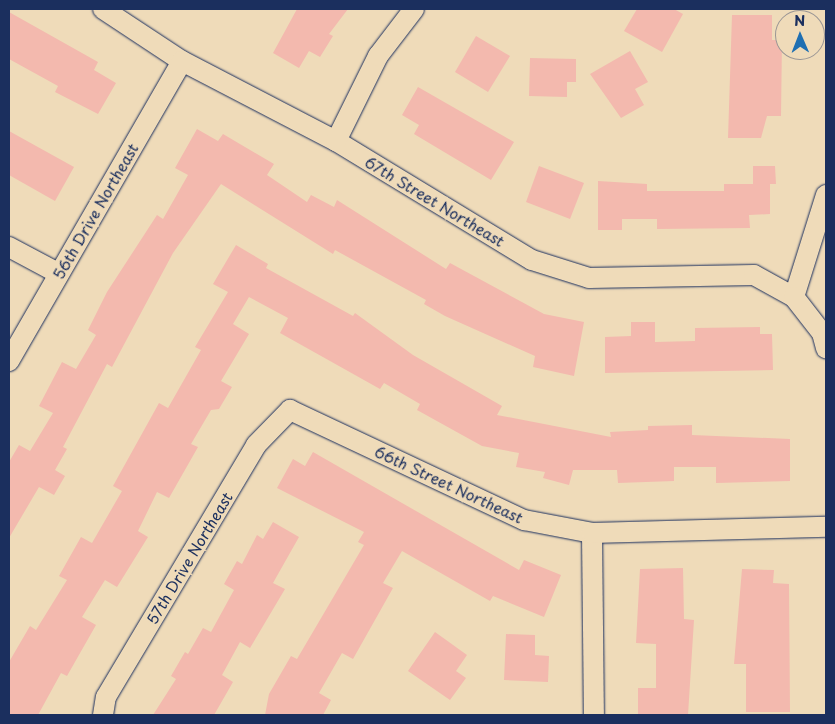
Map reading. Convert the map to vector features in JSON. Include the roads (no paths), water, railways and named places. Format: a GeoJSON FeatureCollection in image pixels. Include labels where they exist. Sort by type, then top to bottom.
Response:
{"type":"FeatureCollection","features":[{"type":"Feature","properties":{"kind":"street"},"geometry":{"type":"LineString","coordinates":[[336,141],[378,56],[414,9]]}},
{"type":"Feature","properties":{"kind":"street","name":"67th Street Northeast"},"geometry":{"type":"LineString","coordinates":[[110,10],[182,61],[336,141],[532,260],[589,278],[754,275],[794,297]]}},
{"type":"Feature","properties":{"kind":"street","name":"56th Drive Northeast"},"geometry":{"type":"LineString","coordinates":[[9,361],[58,273],[182,61]]}},
{"type":"Feature","properties":{"kind":"street"},"geometry":{"type":"LineString","coordinates":[[826,195],[794,297],[822,333],[826,348]]}},
{"type":"Feature","properties":{"kind":"street"},"geometry":{"type":"LineString","coordinates":[[9,247],[58,273]]}},
{"type":"Feature","properties":{"kind":"street","name":"66th Street Northeast"},"geometry":{"type":"LineString","coordinates":[[290,410],[524,520],[592,533],[826,527]]}},
{"type":"Feature","properties":{"kind":"street","name":"57th Drive Northeast"},"geometry":{"type":"LineString","coordinates":[[103,715],[106,697],[256,445],[290,410]]}},
{"type":"Feature","properties":{"kind":"street"},"geometry":{"type":"LineString","coordinates":[[592,533],[594,715]]}}]}
